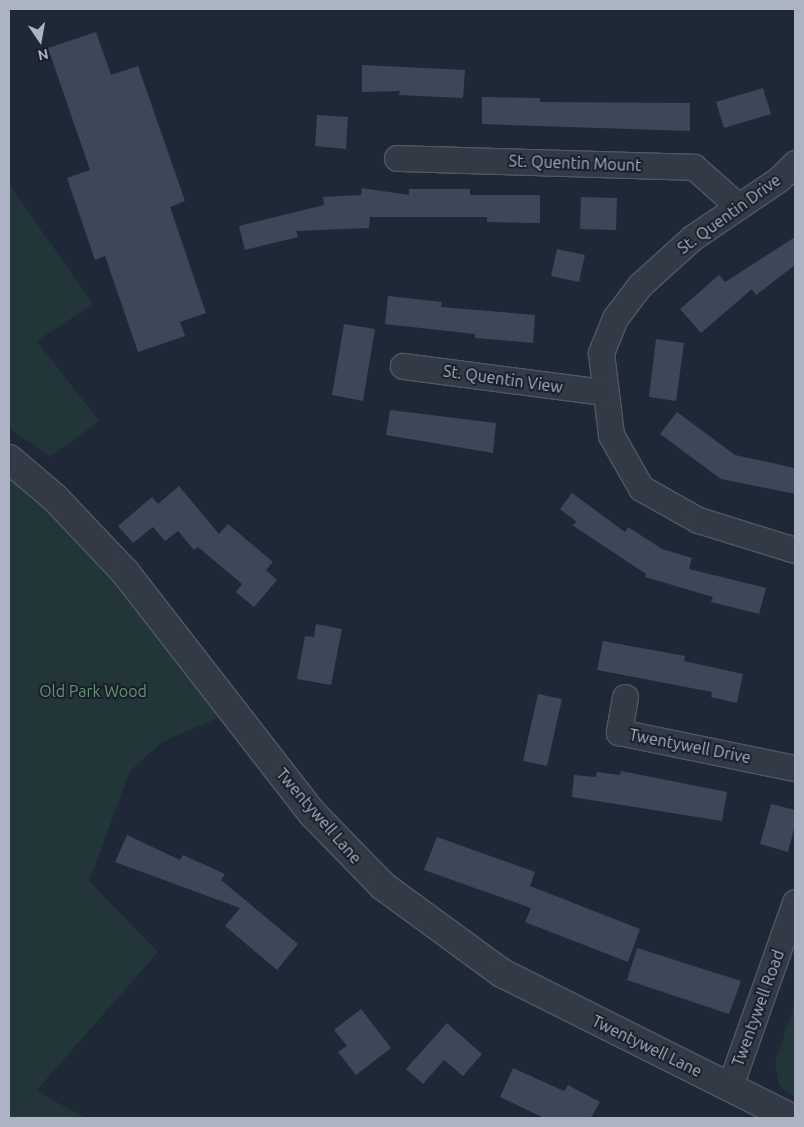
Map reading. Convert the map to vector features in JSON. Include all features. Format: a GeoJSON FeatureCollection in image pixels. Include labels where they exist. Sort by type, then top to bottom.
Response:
{"type":"FeatureCollection","features":[{"type":"Feature","properties":{"kind":"street","name":"St. Quentin Mount"},"geometry":{"type":"LineString","coordinates":[[397,158],[694,167],[738,206]]}},
{"type":"Feature","properties":{"kind":"street","name":"St. Quentin Drive"},"geometry":{"type":"LineString","coordinates":[[795,164],[779,179],[692,238],[640,285],[615,318],[601,353],[603,392],[611,435],[642,488],[698,520],[795,550]]}},
{"type":"Feature","properties":{"kind":"street","name":"St. Quentin View"},"geometry":{"type":"LineString","coordinates":[[403,366],[603,392]]}},
{"type":"Feature","properties":{"kind":"street","name":"Twentywell Lane"},"geometry":{"type":"LineString","coordinates":[[9,459],[55,498],[125,572],[313,814],[383,886],[502,973],[730,1086],[790,1118]]}},
{"type":"Feature","properties":{"kind":"street","name":"Twentywell Drive"},"geometry":{"type":"LineString","coordinates":[[625,697],[619,732],[795,768]]}},
{"type":"Feature","properties":{"kind":"street","name":"Twentywell Road"},"geometry":{"type":"LineString","coordinates":[[730,1086],[795,902]]}},
{"type":"Feature","properties":{"kind":"green space"},"geometry":{"type":"Polygon","coordinates":[[[9,184],[93,304],[37,341],[99,421],[50,457],[9,428],[9,184]]]}},
{"type":"Feature","properties":{"kind":"green space","name":"Old Park Wood"},"geometry":{"type":"Polygon","coordinates":[[[9,476],[49,511],[106,568],[220,717],[162,742],[130,771],[89,881],[158,952],[36,1091],[86,1118],[9,1118],[9,476]]]}},
{"type":"Feature","properties":{"kind":"green space"},"geometry":{"type":"Polygon","coordinates":[[[795,1002],[795,1098],[779,1086],[775,1063],[795,1002]]]}},
{"type":"Feature","properties":{"kind":"building"},"geometry":{"type":"Polygon","coordinates":[[[96,32],[111,75],[138,66],[185,201],[170,207],[206,313],[180,322],[185,336],[138,352],[105,256],[95,260],[67,178],[90,170],[48,48],[96,32]]]}},
{"type":"Feature","properties":{"kind":"building"},"geometry":{"type":"Polygon","coordinates":[[[362,65],[465,70],[463,98],[399,95],[400,91],[362,92],[362,65]]]}},
{"type":"Feature","properties":{"kind":"building"},"geometry":{"type":"Polygon","coordinates":[[[763,88],[771,114],[724,128],[716,102],[763,88]]]}},
{"type":"Feature","properties":{"kind":"building"},"geometry":{"type":"Polygon","coordinates":[[[482,97],[540,98],[540,102],[690,103],[690,131],[482,124],[482,97]]]}},
{"type":"Feature","properties":{"kind":"building"},"geometry":{"type":"Polygon","coordinates":[[[317,115],[348,117],[346,149],[315,146],[317,115]]]}},
{"type":"Feature","properties":{"kind":"building"},"geometry":{"type":"Polygon","coordinates":[[[362,188],[409,195],[409,189],[470,189],[470,195],[540,195],[540,223],[487,222],[487,217],[370,217],[369,228],[296,231],[298,237],[245,250],[239,226],[324,205],[323,197],[361,195],[362,188]]]}},
{"type":"Feature","properties":{"kind":"building"},"geometry":{"type":"Polygon","coordinates":[[[581,197],[617,198],[616,230],[580,229],[581,197]]]}},
{"type":"Feature","properties":{"kind":"building"},"geometry":{"type":"Polygon","coordinates":[[[795,237],[795,265],[756,295],[752,289],[701,333],[680,309],[719,275],[725,282],[795,237]]]}},
{"type":"Feature","properties":{"kind":"building"},"geometry":{"type":"Polygon","coordinates":[[[557,249],[585,255],[579,282],[551,276],[557,249]]]}},
{"type":"Feature","properties":{"kind":"building"},"geometry":{"type":"Polygon","coordinates":[[[388,296],[442,302],[441,307],[535,315],[533,343],[475,338],[475,334],[385,324],[388,296]]]}},
{"type":"Feature","properties":{"kind":"building"},"geometry":{"type":"Polygon","coordinates":[[[344,324],[375,329],[363,401],[332,395],[344,324]]]}},
{"type":"Feature","properties":{"kind":"building"},"geometry":{"type":"Polygon","coordinates":[[[656,339],[684,343],[676,401],[649,397],[656,339]]]}},
{"type":"Feature","properties":{"kind":"building"},"geometry":{"type":"Polygon","coordinates":[[[390,410],[496,423],[493,453],[386,435],[390,410]]]}},
{"type":"Feature","properties":{"kind":"building"},"geometry":{"type":"Polygon","coordinates":[[[677,412],[735,455],[795,468],[795,494],[721,479],[660,434],[677,412]]]}},
{"type":"Feature","properties":{"kind":"building"},"geometry":{"type":"Polygon","coordinates":[[[179,486],[219,534],[228,524],[273,562],[266,570],[277,580],[254,607],[236,592],[242,584],[198,547],[194,550],[178,531],[165,541],[153,527],[133,543],[118,526],[152,497],[158,504],[179,486]]]}},
{"type":"Feature","properties":{"kind":"building"},"geometry":{"type":"Polygon","coordinates":[[[572,493],[625,532],[628,527],[662,549],[692,558],[689,569],[766,588],[759,614],[711,602],[713,597],[645,577],[646,574],[572,525],[577,522],[560,509],[572,493]]]}},
{"type":"Feature","properties":{"kind":"building"},"geometry":{"type":"Polygon","coordinates":[[[316,624],[342,629],[331,685],[297,679],[305,636],[314,637],[316,624]]]}},
{"type":"Feature","properties":{"kind":"building"},"geometry":{"type":"Polygon","coordinates":[[[603,641],[685,656],[684,661],[743,674],[737,703],[711,697],[712,692],[597,670],[603,641]]]}},
{"type":"Feature","properties":{"kind":"building"},"geometry":{"type":"Polygon","coordinates":[[[538,694],[562,699],[547,766],[523,761],[538,694]]]}},
{"type":"Feature","properties":{"kind":"building"},"geometry":{"type":"Polygon","coordinates":[[[621,771],[727,792],[722,821],[572,797],[574,775],[596,777],[597,772],[620,775],[621,771]]]}},
{"type":"Feature","properties":{"kind":"building"},"geometry":{"type":"Polygon","coordinates":[[[771,804],[795,810],[795,825],[788,852],[760,844],[771,804]]]}},
{"type":"Feature","properties":{"kind":"building"},"geometry":{"type":"Polygon","coordinates":[[[127,835],[180,860],[183,855],[225,874],[221,880],[298,944],[277,970],[225,926],[240,908],[115,862],[127,835]]]}},
{"type":"Feature","properties":{"kind":"building"},"geometry":{"type":"Polygon","coordinates":[[[437,837],[535,872],[530,886],[640,929],[628,962],[525,922],[531,908],[424,870],[437,837]]]}},
{"type":"Feature","properties":{"kind":"building"},"geometry":{"type":"Polygon","coordinates":[[[637,948],[741,981],[729,1014],[627,980],[637,948]]]}},
{"type":"Feature","properties":{"kind":"building"},"geometry":{"type":"Polygon","coordinates":[[[361,1009],[391,1048],[356,1075],[338,1052],[347,1046],[334,1030],[361,1009]]]}},
{"type":"Feature","properties":{"kind":"building"},"geometry":{"type":"Polygon","coordinates":[[[447,1023],[482,1054],[463,1076],[444,1060],[423,1084],[406,1069],[447,1023]]]}},
{"type":"Feature","properties":{"kind":"building"},"geometry":{"type":"Polygon","coordinates":[[[513,1068],[564,1091],[568,1085],[600,1102],[591,1118],[544,1118],[500,1097],[513,1068]]]}}]}
